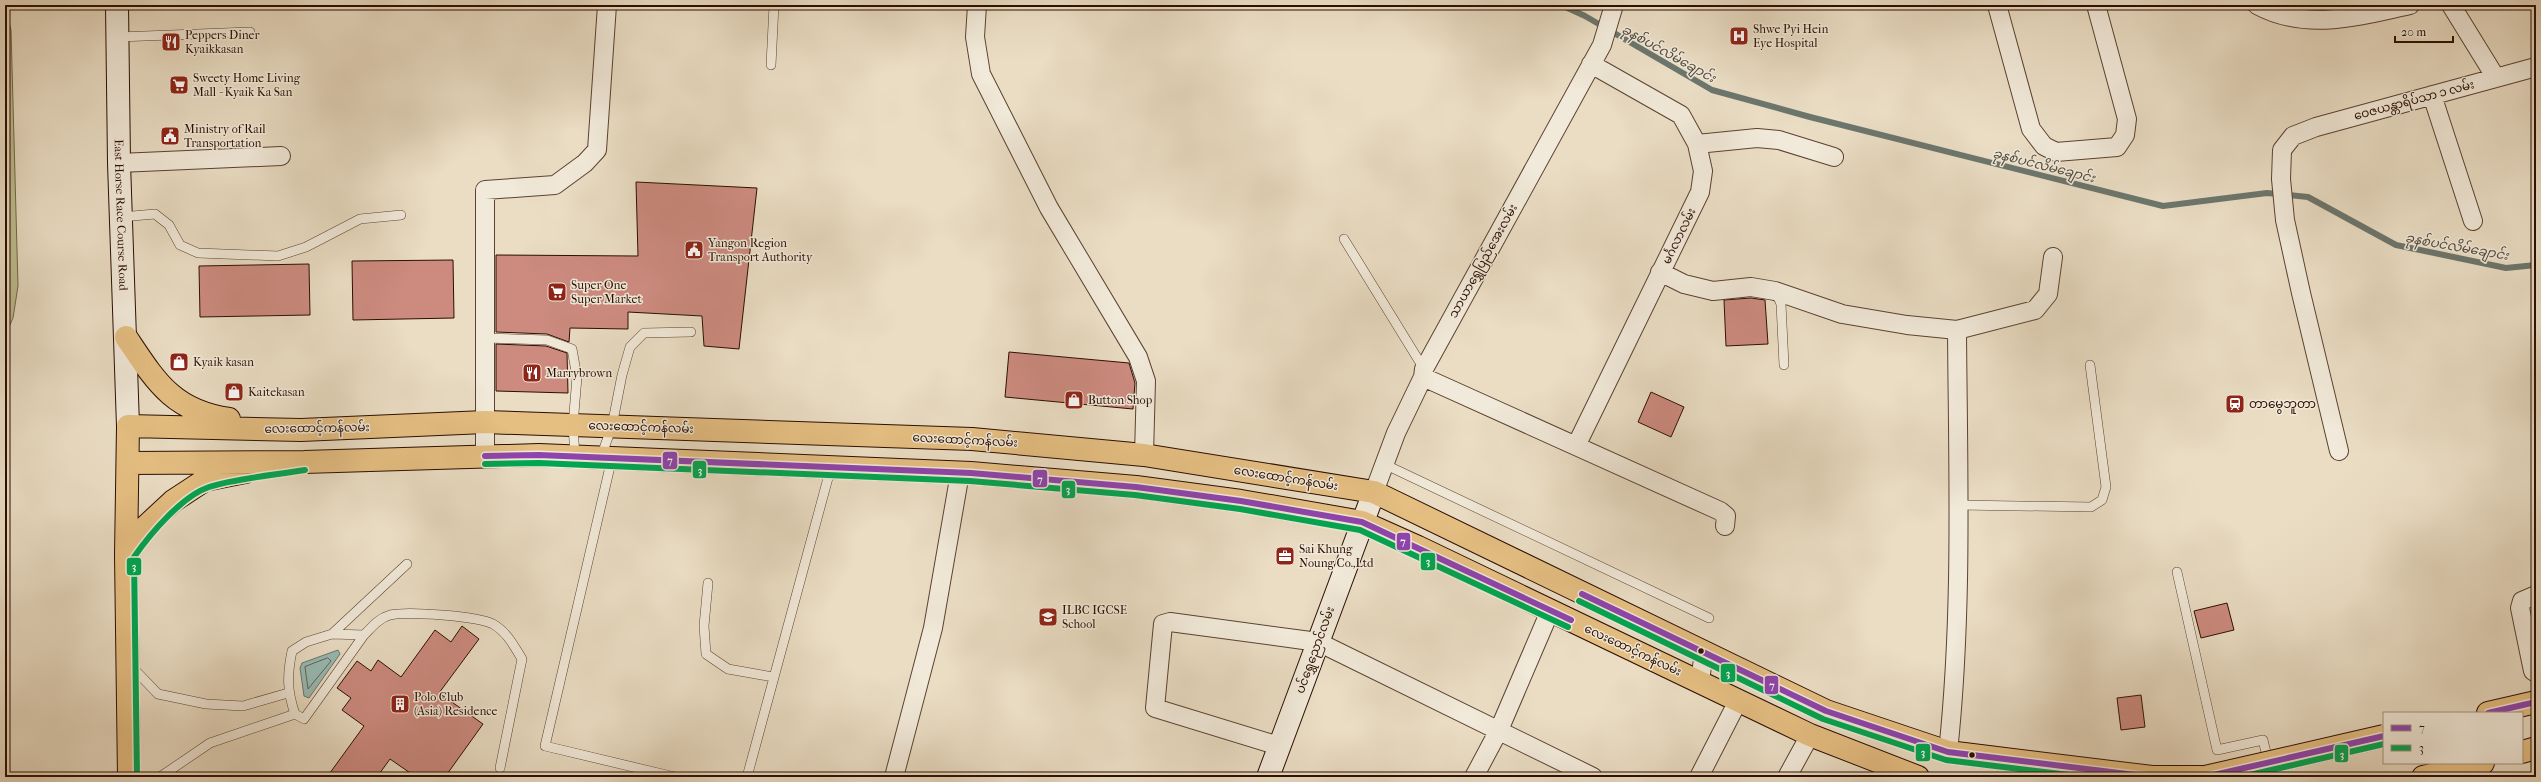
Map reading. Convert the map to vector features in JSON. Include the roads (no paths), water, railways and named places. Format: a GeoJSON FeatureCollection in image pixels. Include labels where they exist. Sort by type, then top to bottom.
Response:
{"type":"FeatureCollection","features":[{"type":"Feature","properties":{"kind":"main road","name":"East Horse Race Course Road"},"geometry":{"type":"LineString","coordinates":[[117,5],[119,163],[128,426]]}},
{"type":"Feature","properties":{"kind":"main road"},"geometry":{"type":"LineString","coordinates":[[126,337],[158,384],[175,398],[198,411],[222,418],[301,430]]}},
{"type":"Feature","properties":{"kind":"main road","name":"လေးထောင့်ကန်လမ်း"},"geometry":{"type":"LineString","coordinates":[[128,426],[301,430],[485,422],[972,439],[1144,455],[1374,492],[1826,711],[1948,752],[2152,777],[2205,777],[2383,736]]}},
{"type":"Feature","properties":{"kind":"main road"},"geometry":{"type":"LineString","coordinates":[[539,455],[540,424]]}},
{"type":"Feature","properties":{"kind":"main road"},"geometry":{"type":"LineString","coordinates":[[128,426],[126,555],[129,664],[129,777]]}},
{"type":"Feature","properties":{"kind":"main road"},"geometry":{"type":"LineString","coordinates":[[965,473],[972,439]]}},
{"type":"Feature","properties":{"kind":"main road","name":"လေးထောင့်ကန်လမ်း"},"geometry":{"type":"LineString","coordinates":[[128,463],[304,462],[539,455],[965,473],[1136,487],[1241,501],[1362,522],[1418,547],[1700,681],[1738,701],[1810,735],[1918,777]]}},
{"type":"Feature","properties":{"kind":"main road"},"geometry":{"type":"LineString","coordinates":[[126,555],[145,527],[173,501],[206,480],[304,462]]}},
{"type":"Feature","properties":{"kind":"main road","name":"သာယာရွှေပြည်အေးလမ်း"},"geometry":{"type":"LineString","coordinates":[[1362,522],[1374,492]]}},
{"type":"Feature","properties":{"kind":"main road","name":"ပင်ရွှေညောင်လမ်း"},"geometry":{"type":"LineString","coordinates":[[1268,777],[1362,522]]}},
{"type":"Feature","properties":{"kind":"main road"},"geometry":{"type":"LineString","coordinates":[[1571,620],[1582,594]]}},
{"type":"Feature","properties":{"kind":"main road"},"geometry":{"type":"LineString","coordinates":[[2492,712],[2536,702]]}},
{"type":"Feature","properties":{"kind":"main road"},"geometry":{"type":"LineString","coordinates":[[2523,752],[2536,748]]}},
{"type":"Feature","properties":{"kind":"main road"},"geometry":{"type":"LineString","coordinates":[[2423,777],[2473,766]]}},
{"type":"Feature","properties":{"kind":"street"},"geometry":{"type":"LineString","coordinates":[[485,456],[485,190],[555,185],[585,163],[597,150],[607,5]]}},
{"type":"Feature","properties":{"kind":"street"},"geometry":{"type":"LineString","coordinates":[[977,5],[975,37],[981,74],[1049,208],[1138,358],[1146,381],[1144,455]]}},
{"type":"Feature","properties":{"kind":"street"},"geometry":{"type":"LineString","coordinates":[[1996,5],[2031,129],[2044,146],[2056,152],[2117,147],[2125,135],[2127,119],[2096,5]]}},
{"type":"Feature","properties":{"kind":"street"},"geometry":{"type":"LineString","coordinates":[[2257,5],[2293,18],[2315,13],[2337,20],[2372,9],[2410,5]]}},
{"type":"Feature","properties":{"kind":"street"},"geometry":{"type":"LineString","coordinates":[[2451,5],[2496,78]]}},
{"type":"Feature","properties":{"kind":"street","name":"သာယာရွှေပြည်အေးလမ်း"},"geometry":{"type":"LineString","coordinates":[[1374,492],[1396,433],[1423,373],[1602,45],[1613,10]]}},
{"type":"Feature","properties":{"kind":"street","name":"မင်္ဂလာလမ်း"},"geometry":{"type":"LineString","coordinates":[[1576,446],[1700,192],[1703,171],[1697,144],[1681,115],[1591,64]]}},
{"type":"Feature","properties":{"kind":"street","name":"ဝေဇယန္တာရိပ်သာ ၁ လမ်း"},"geometry":{"type":"LineString","coordinates":[[2339,451],[2285,220],[2281,179],[2282,150],[2293,136],[2316,127],[2536,67]]}},
{"type":"Feature","properties":{"kind":"street"},"geometry":{"type":"LineString","coordinates":[[2432,95],[2474,221]]}},
{"type":"Feature","properties":{"kind":"street"},"geometry":{"type":"LineString","coordinates":[[1697,144],[1757,138],[1780,140],[1834,157]]}},
{"type":"Feature","properties":{"kind":"street"},"geometry":{"type":"LineString","coordinates":[[119,163],[281,156]]}},
{"type":"Feature","properties":{"kind":"street"},"geometry":{"type":"LineString","coordinates":[[1660,272],[1684,284],[1713,291],[1752,288],[1775,291],[1842,314],[1907,325],[1957,330],[2035,310],[2048,294],[2053,257]]}},
{"type":"Feature","properties":{"kind":"street"},"geometry":{"type":"LineString","coordinates":[[1948,752],[1955,687],[1959,505],[1957,330]]}},
{"type":"Feature","properties":{"kind":"street"},"geometry":{"type":"LineString","coordinates":[[1423,373],[1576,446],[1720,511],[1726,516],[1725,526]]}},
{"type":"Feature","properties":{"kind":"street"},"geometry":{"type":"LineString","coordinates":[[894,777],[933,628],[965,473]]}},
{"type":"Feature","properties":{"kind":"street"},"geometry":{"type":"LineString","coordinates":[[2536,595],[2522,601],[2520,608],[2533,671],[2536,673]]}},
{"type":"Feature","properties":{"kind":"street"},"geometry":{"type":"LineString","coordinates":[[1474,777],[1499,730],[1550,611]]}},
{"type":"Feature","properties":{"kind":"street"},"geometry":{"type":"LineString","coordinates":[[1279,746],[1155,708],[1160,632],[1163,624],[1170,622],[1318,642],[1593,777]]}},
{"type":"Feature","properties":{"kind":"street"},"geometry":{"type":"LineString","coordinates":[[1700,681],[1704,652]]}},
{"type":"Feature","properties":{"kind":"street"},"geometry":{"type":"LineString","coordinates":[[1699,777],[1738,701]]}},
{"type":"Feature","properties":{"kind":"street"},"geometry":{"type":"LineString","coordinates":[[1787,777],[1810,735]]}},
{"type":"Feature","properties":{"kind":"lane"},"geometry":{"type":"LineString","coordinates":[[771,65],[774,5]]}},
{"type":"Feature","properties":{"kind":"lane"},"geometry":{"type":"LineString","coordinates":[[118,38],[250,32]]}},
{"type":"Feature","properties":{"kind":"lane"},"geometry":{"type":"LineString","coordinates":[[121,217],[156,214],[169,225],[180,246],[198,252],[278,256],[306,247],[360,219],[401,215]]}},
{"type":"Feature","properties":{"kind":"lane"},"geometry":{"type":"LineString","coordinates":[[1344,239],[1423,373]]}},
{"type":"Feature","properties":{"kind":"lane"},"geometry":{"type":"LineString","coordinates":[[1775,291],[1782,304],[1784,365]]}},
{"type":"Feature","properties":{"kind":"lane"},"geometry":{"type":"LineString","coordinates":[[675,777],[545,746],[606,458],[622,375],[630,347],[644,333],[691,332]]}},
{"type":"Feature","properties":{"kind":"lane"},"geometry":{"type":"LineString","coordinates":[[485,338],[547,340],[572,349],[577,377],[573,425],[575,457]]}},
{"type":"Feature","properties":{"kind":"lane"},"geometry":{"type":"LineString","coordinates":[[1959,505],[2091,507],[2102,500],[2106,487],[2090,365]]}},
{"type":"Feature","properties":{"kind":"lane"},"geometry":{"type":"LineString","coordinates":[[1384,464],[1709,618]]}},
{"type":"Feature","properties":{"kind":"lane"},"geometry":{"type":"LineString","coordinates":[[747,777],[831,467]]}},
{"type":"Feature","properties":{"kind":"lane"},"geometry":{"type":"LineString","coordinates":[[332,634],[407,564]]}},
{"type":"Feature","properties":{"kind":"lane"},"geometry":{"type":"LineString","coordinates":[[2178,572],[2217,750],[2263,740],[2272,777]]}},
{"type":"Feature","properties":{"kind":"lane"},"geometry":{"type":"LineString","coordinates":[[708,583],[704,626],[706,654],[728,669],[773,677]]}},
{"type":"Feature","properties":{"kind":"lane"},"geometry":{"type":"LineString","coordinates":[[364,635],[332,634],[306,642],[292,651],[289,665],[288,693],[295,714],[304,719],[364,635],[383,618],[389,615],[405,614],[479,619],[494,625],[510,638],[522,659],[500,768]]}},
{"type":"Feature","properties":{"kind":"lane"},"geometry":{"type":"LineString","coordinates":[[129,664],[158,694],[206,704],[243,706],[288,693]]}},
{"type":"Feature","properties":{"kind":"lane"},"geometry":{"type":"LineString","coordinates":[[160,777],[210,743],[295,714]]}},
{"type":"Feature","properties":{"kind":"water"},"geometry":{"type":"Polygon","coordinates":[[[338,650],[340,654],[309,698],[304,696],[300,668],[302,663],[338,650]]]}},
{"type":"Feature","properties":{"kind":"waterway","name":"ခုနစ်ပင်လိမ်ချောင်း"},"geometry":{"type":"LineString","coordinates":[[1561,5],[1585,16],[1712,90],[1810,117],[2163,206],[2267,193],[2308,197],[2396,245],[2506,268],[2536,265]]}},
{"type":"Feature","properties":{"kind":"place","name":"Shwe Pyi Hein Eye Hospital"},"geometry":{"type":"Point","coordinates":[1739,36]}},
{"type":"Feature","properties":{"kind":"place","name":"Peppers Diner Kyaikkasan"},"geometry":{"type":"Point","coordinates":[171,42]}},
{"type":"Feature","properties":{"kind":"place","name":"Sweety Home Living Mall - Kyaik Ka San"},"geometry":{"type":"Point","coordinates":[179,85]}},
{"type":"Feature","properties":{"kind":"place","name":"Ministry of Rail Transportation"},"geometry":{"type":"Point","coordinates":[170,136]}},
{"type":"Feature","properties":{"kind":"place","name":"Yangon Region Transport Authority"},"geometry":{"type":"Point","coordinates":[694,250]}},
{"type":"Feature","properties":{"kind":"place","name":"Super One Super Market"},"geometry":{"type":"Point","coordinates":[557,292]}},
{"type":"Feature","properties":{"kind":"place","name":"Kyaik kasan"},"geometry":{"type":"Point","coordinates":[179,362]}},
{"type":"Feature","properties":{"kind":"place","name":"Marrybrown"},"geometry":{"type":"Point","coordinates":[532,373]}},
{"type":"Feature","properties":{"kind":"place","name":"Kaitekasan"},"geometry":{"type":"Point","coordinates":[234,392]}},
{"type":"Feature","properties":{"kind":"place","name":"Button Shop"},"geometry":{"type":"Point","coordinates":[1074,400]}},
{"type":"Feature","properties":{"kind":"place","name":"တာမွေဘူတာ"},"geometry":{"type":"Point","coordinates":[2235,404]}},
{"type":"Feature","properties":{"kind":"place","name":"Sai Khung Noung Co.,Ltd"},"geometry":{"type":"Point","coordinates":[1285,556]}},
{"type":"Feature","properties":{"kind":"place","name":"ILBC IGCSE School"},"geometry":{"type":"Point","coordinates":[1048,617]}},
{"type":"Feature","properties":{"kind":"place","name":"Polo Club (Asia) Residence"},"geometry":{"type":"Point","coordinates":[400,704]}}]}
